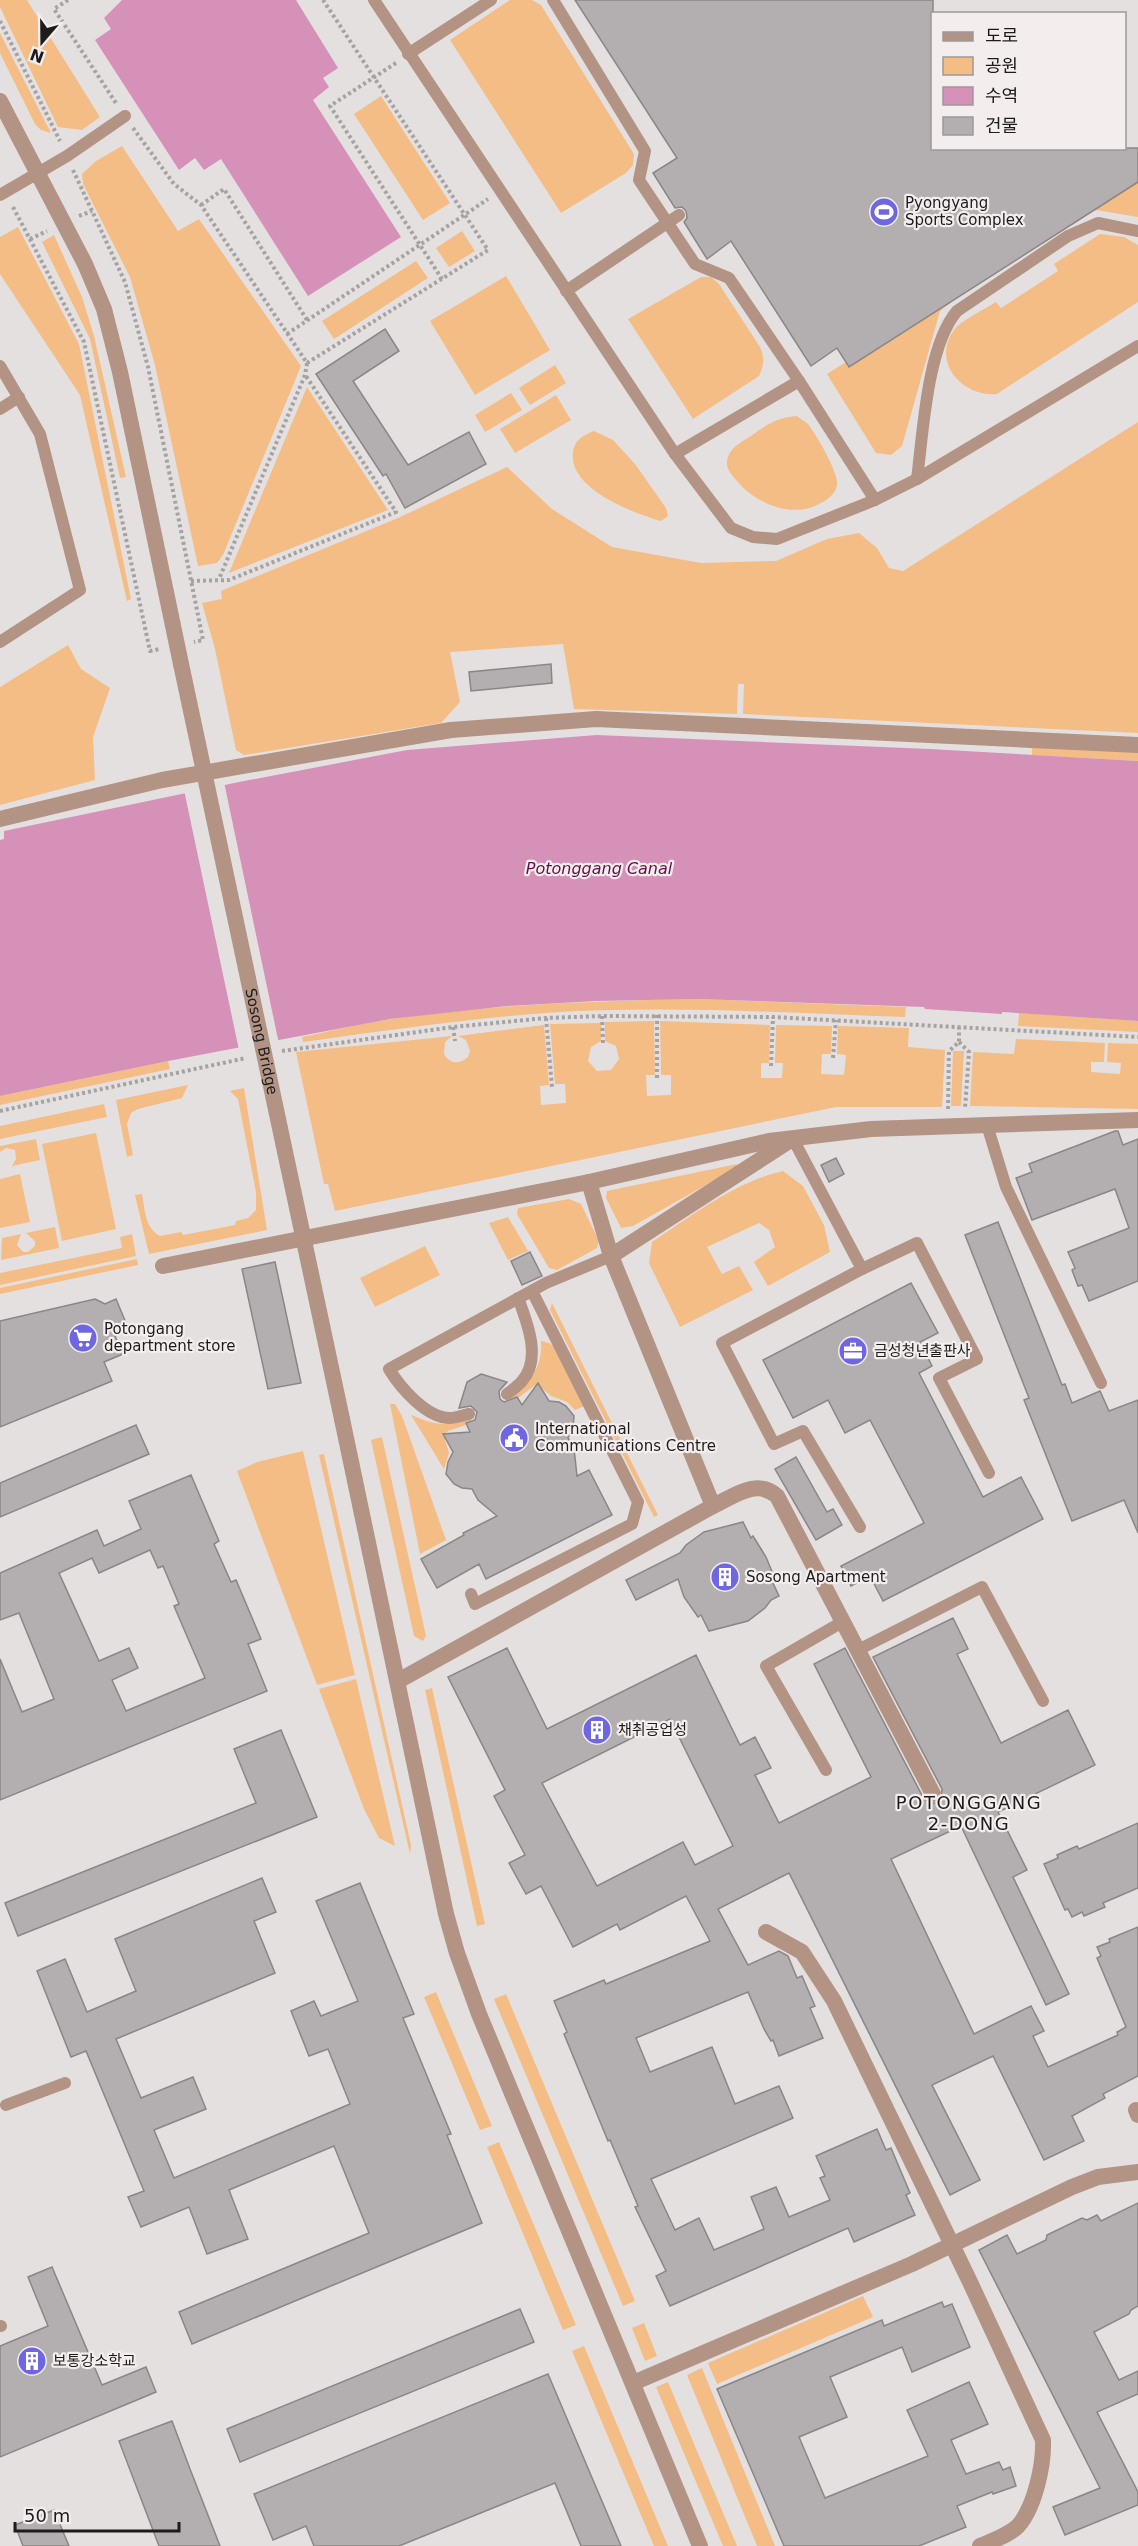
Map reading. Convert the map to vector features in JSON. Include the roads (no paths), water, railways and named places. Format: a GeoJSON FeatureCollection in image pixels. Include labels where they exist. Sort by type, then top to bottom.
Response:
{"type":"FeatureCollection","features":[{"type":"Feature","properties":{"kind":"street","name":"Sosong Bridge"},"geometry":{"type":"LineString","coordinates":[[0,101],[86,264],[104,309],[120,372],[446,1914],[457,1953],[479,2014],[700,2546]]}},
{"type":"Feature","properties":{"kind":"street"},"geometry":{"type":"LineString","coordinates":[[0,819],[162,780],[451,730],[596,719],[1138,745]]}},
{"type":"Feature","properties":{"kind":"street"},"geometry":{"type":"LineString","coordinates":[[163,1266],[589,1182],[769,1141],[871,1129],[1138,1120]]}},
{"type":"Feature","properties":{"kind":"street"},"geometry":{"type":"LineString","coordinates":[[611,1256],[793,1139]]}},
{"type":"Feature","properties":{"kind":"street"},"geometry":{"type":"LineString","coordinates":[[589,1182],[611,1256],[713,1506]]}},
{"type":"Feature","properties":{"kind":"street"},"geometry":{"type":"LineString","coordinates":[[398,1681],[713,1506],[754,1487],[768,1488],[777,1496],[933,1794]]}},
{"type":"Feature","properties":{"kind":"street"},"geometry":{"type":"LineString","coordinates":[[766,1932],[802,1952],[834,2001],[1043,2440],[1044,2461],[1029,2507],[1018,2526],[980,2546]]}},
{"type":"Feature","properties":{"kind":"street"},"geometry":{"type":"LineString","coordinates":[[633,2383],[912,2264],[1072,2187],[1098,2177],[1138,2172]]}},
{"type":"Feature","properties":{"kind":"lane"},"geometry":{"type":"LineString","coordinates":[[374,0],[675,454],[731,528],[753,537],[777,539],[874,500],[917,479],[1138,346]]}},
{"type":"Feature","properties":{"kind":"lane"},"geometry":{"type":"LineString","coordinates":[[408,54],[491,0]]}},
{"type":"Feature","properties":{"kind":"lane"},"geometry":{"type":"LineString","coordinates":[[553,0],[645,151],[639,180],[695,264],[729,278],[799,381],[874,500]]}},
{"type":"Feature","properties":{"kind":"lane"},"geometry":{"type":"LineString","coordinates":[[3,194],[38,174],[124,116]]}},
{"type":"Feature","properties":{"kind":"lane"},"geometry":{"type":"LineString","coordinates":[[566,291],[679,215]]}},
{"type":"Feature","properties":{"kind":"lane"},"geometry":{"type":"LineString","coordinates":[[917,479],[933,372],[946,323],[957,311],[1068,236],[1098,223],[1138,231]]}},
{"type":"Feature","properties":{"kind":"lane"},"geometry":{"type":"LineString","coordinates":[[0,366],[40,434],[80,591],[0,642]]}},
{"type":"Feature","properties":{"kind":"lane"},"geometry":{"type":"LineString","coordinates":[[675,454],[799,381]]}},
{"type":"Feature","properties":{"kind":"lane"},"geometry":{"type":"LineString","coordinates":[[0,409],[19,397]]}},
{"type":"Feature","properties":{"kind":"lane"},"geometry":{"type":"LineString","coordinates":[[987,1125],[1006,1188],[1101,1383]]}},
{"type":"Feature","properties":{"kind":"lane"},"geometry":{"type":"LineString","coordinates":[[793,1139],[862,1269]]}},
{"type":"Feature","properties":{"kind":"lane"},"geometry":{"type":"LineString","coordinates":[[860,1527],[803,1431],[774,1444],[722,1343],[862,1269],[917,1243],[977,1359],[939,1378],[989,1473]]}},
{"type":"Feature","properties":{"kind":"lane"},"geometry":{"type":"LineString","coordinates":[[469,1414],[448,1418],[434,1413],[417,1403],[389,1369],[518,1298],[611,1256]]}},
{"type":"Feature","properties":{"kind":"lane"},"geometry":{"type":"LineString","coordinates":[[471,1594],[475,1604],[632,1524],[638,1502],[532,1291]]}},
{"type":"Feature","properties":{"kind":"lane"},"geometry":{"type":"LineString","coordinates":[[507,1394],[523,1381],[530,1366],[532,1344],[518,1298]]}},
{"type":"Feature","properties":{"kind":"lane"},"geometry":{"type":"LineString","coordinates":[[858,1650],[982,1587],[1043,1701]]}},
{"type":"Feature","properties":{"kind":"lane"},"geometry":{"type":"LineString","coordinates":[[826,1770],[766,1666],[844,1621]]}},
{"type":"Feature","properties":{"kind":"lane"},"geometry":{"type":"LineString","coordinates":[[6,2105],[65,2084]]}},
{"type":"Feature","properties":{"kind":"water"},"geometry":{"type":"Polygon","coordinates":[[[122,0],[296,0],[338,68],[323,78],[329,87],[313,100],[401,237],[308,296],[221,159],[204,170],[195,158],[179,170],[95,40],[111,29],[104,18],[122,0]]]}},
{"type":"Feature","properties":{"kind":"water","name":"Potonggang Canal"},"geometry":{"type":"Polygon","coordinates":[[[597,735],[930,749],[1138,761],[1138,1021],[925,1009],[924,1007],[699,999],[507,1006],[390,1019],[0,1096],[0,840],[4,839],[4,831],[407,750],[597,735]]]}},
{"type":"Feature","properties":{"kind":"place","name":"Pyongyang Sports Complex"},"geometry":{"type":"Point","coordinates":[884,212]}},
{"type":"Feature","properties":{"kind":"place","name":"Potongang department store"},"geometry":{"type":"Point","coordinates":[83,1338]}},
{"type":"Feature","properties":{"kind":"place","name":"금성청년출판사"},"geometry":{"type":"Point","coordinates":[853,1351]}},
{"type":"Feature","properties":{"kind":"place","name":"International Communications Centre"},"geometry":{"type":"Point","coordinates":[514,1438]}},
{"type":"Feature","properties":{"kind":"place","name":"Sosong Apartment"},"geometry":{"type":"Point","coordinates":[725,1577]}},
{"type":"Feature","properties":{"kind":"place","name":"채취공업성"},"geometry":{"type":"Point","coordinates":[597,1730]}},
{"type":"Feature","properties":{"kind":"place","name":"보통강소학교"},"geometry":{"type":"Point","coordinates":[32,2361]}},
{"type":"Feature","properties":{"kind":"district","name":"POTONGGANG 2-DONG"},"geometry":{"type":"Point","coordinates":[969,1813]}}]}
